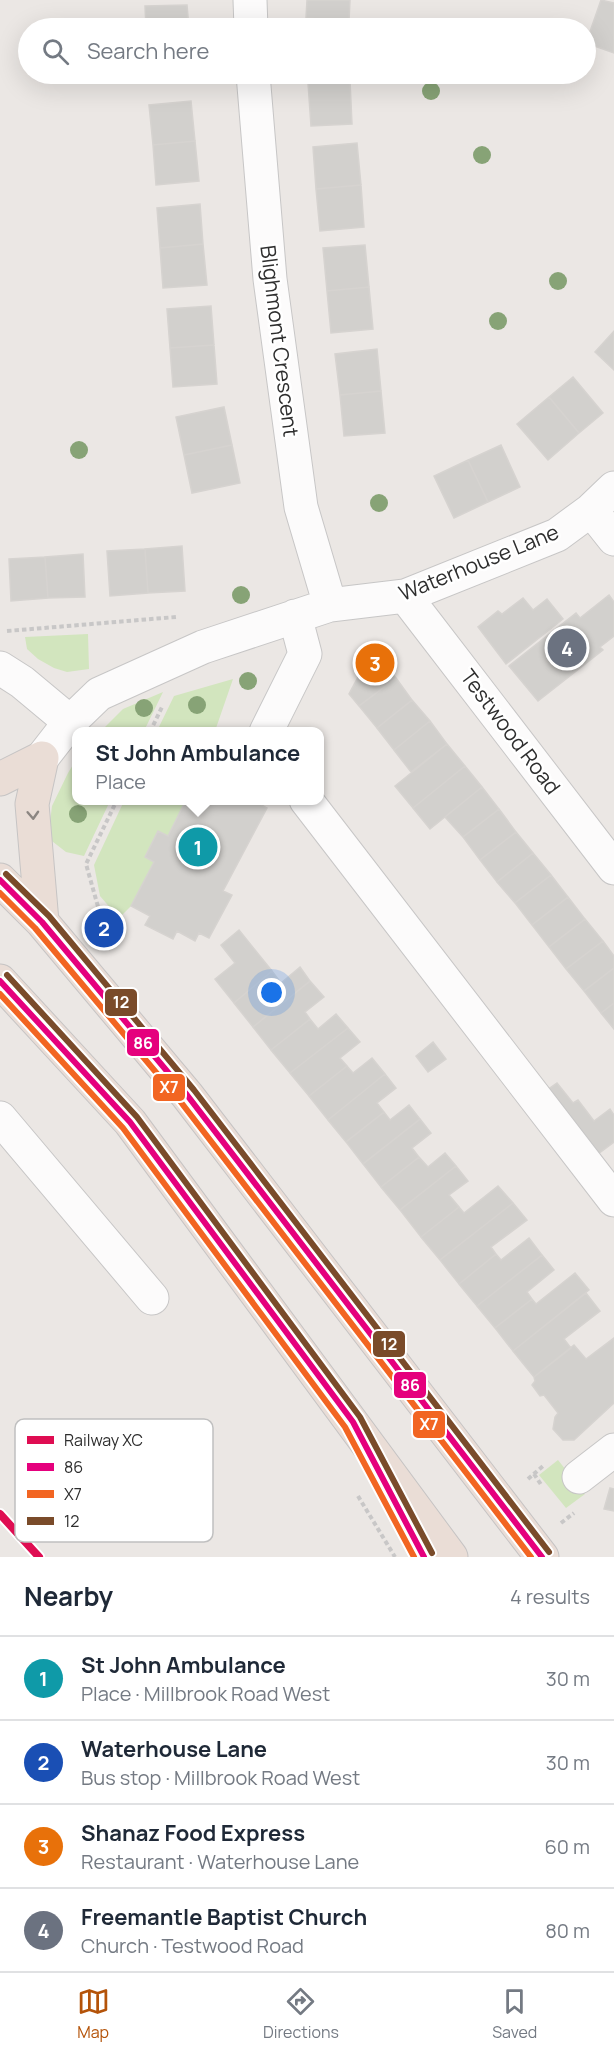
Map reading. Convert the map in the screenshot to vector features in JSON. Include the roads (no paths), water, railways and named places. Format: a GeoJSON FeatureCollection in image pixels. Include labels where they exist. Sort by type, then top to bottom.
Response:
{"type":"FeatureCollection","features":[{"type":"Feature","properties":{"kind":"highway"},"geometry":{"type":"LineString","coordinates":[[0,779],[42,758]]}},
{"type":"Feature","properties":{"kind":"highway"},"geometry":{"type":"LineString","coordinates":[[42,758],[32,804],[42,922]]}},
{"type":"Feature","properties":{"kind":"highway"},"geometry":{"type":"LineString","coordinates":[[0,880],[42,922],[187,1095],[542,1557]]}},
{"type":"Feature","properties":{"kind":"highway"},"geometry":{"type":"LineString","coordinates":[[0,981],[130,1122],[451,1557]]}},
{"type":"Feature","properties":{"kind":"highway"},"geometry":{"type":"LineString","coordinates":[[353,1422],[424,1557]]}},
{"type":"Feature","properties":{"kind":"street"},"geometry":{"type":"LineString","coordinates":[[250,0],[251,18]]}},
{"type":"Feature","properties":{"kind":"street","name":"Blighmont Crescent"},"geometry":{"type":"LineString","coordinates":[[255,84],[270,279],[301,507],[330,605]]}},
{"type":"Feature","properties":{"kind":"street"},"geometry":{"type":"LineString","coordinates":[[603,499],[614,539]]}},
{"type":"Feature","properties":{"kind":"street","name":"Waterhouse Lane"},"geometry":{"type":"LineString","coordinates":[[42,758],[70,722],[99,694],[203,647],[295,616],[330,605],[405,596],[557,535],[603,499]]}},
{"type":"Feature","properties":{"kind":"street","name":"Testwood Road"},"geometry":{"type":"LineString","coordinates":[[405,596],[614,868]]}},
{"type":"Feature","properties":{"kind":"street"},"geometry":{"type":"LineString","coordinates":[[268,727],[305,654],[295,616]]}},
{"type":"Feature","properties":{"kind":"street"},"geometry":{"type":"LineString","coordinates":[[0,668],[22,682],[70,722]]}},
{"type":"Feature","properties":{"kind":"street"},"geometry":{"type":"LineString","coordinates":[[309,805],[614,1200]]}},
{"type":"Feature","properties":{"kind":"street"},"geometry":{"type":"LineString","coordinates":[[0,1118],[152,1298]]}},
{"type":"Feature","properties":{"kind":"street"},"geometry":{"type":"LineString","coordinates":[[579,1477],[614,1450]]}},
{"type":"Feature","properties":{"kind":"rail line","name":"XC"},"geometry":{"type":"LineString","coordinates":[[0,1514],[15,1531]]}},
{"type":"Feature","properties":{"kind":"rail line","name":"XC"},"geometry":{"type":"LineString","coordinates":[[25,1542],[39,1557]]}},
{"type":"Feature","properties":{"kind":"place","name":"Freemantle Baptist Church"},"geometry":{"type":"Point","coordinates":[567,648]}},
{"type":"Feature","properties":{"kind":"place","name":"Shanaz Food Express"},"geometry":{"type":"Point","coordinates":[375,663]}},
{"type":"Feature","properties":{"kind":"place","name":"St John Ambulance"},"geometry":{"type":"Point","coordinates":[198,847]}},
{"type":"Feature","properties":{"kind":"place","name":"Waterhouse Lane"},"geometry":{"type":"Point","coordinates":[104,928]}}]}
